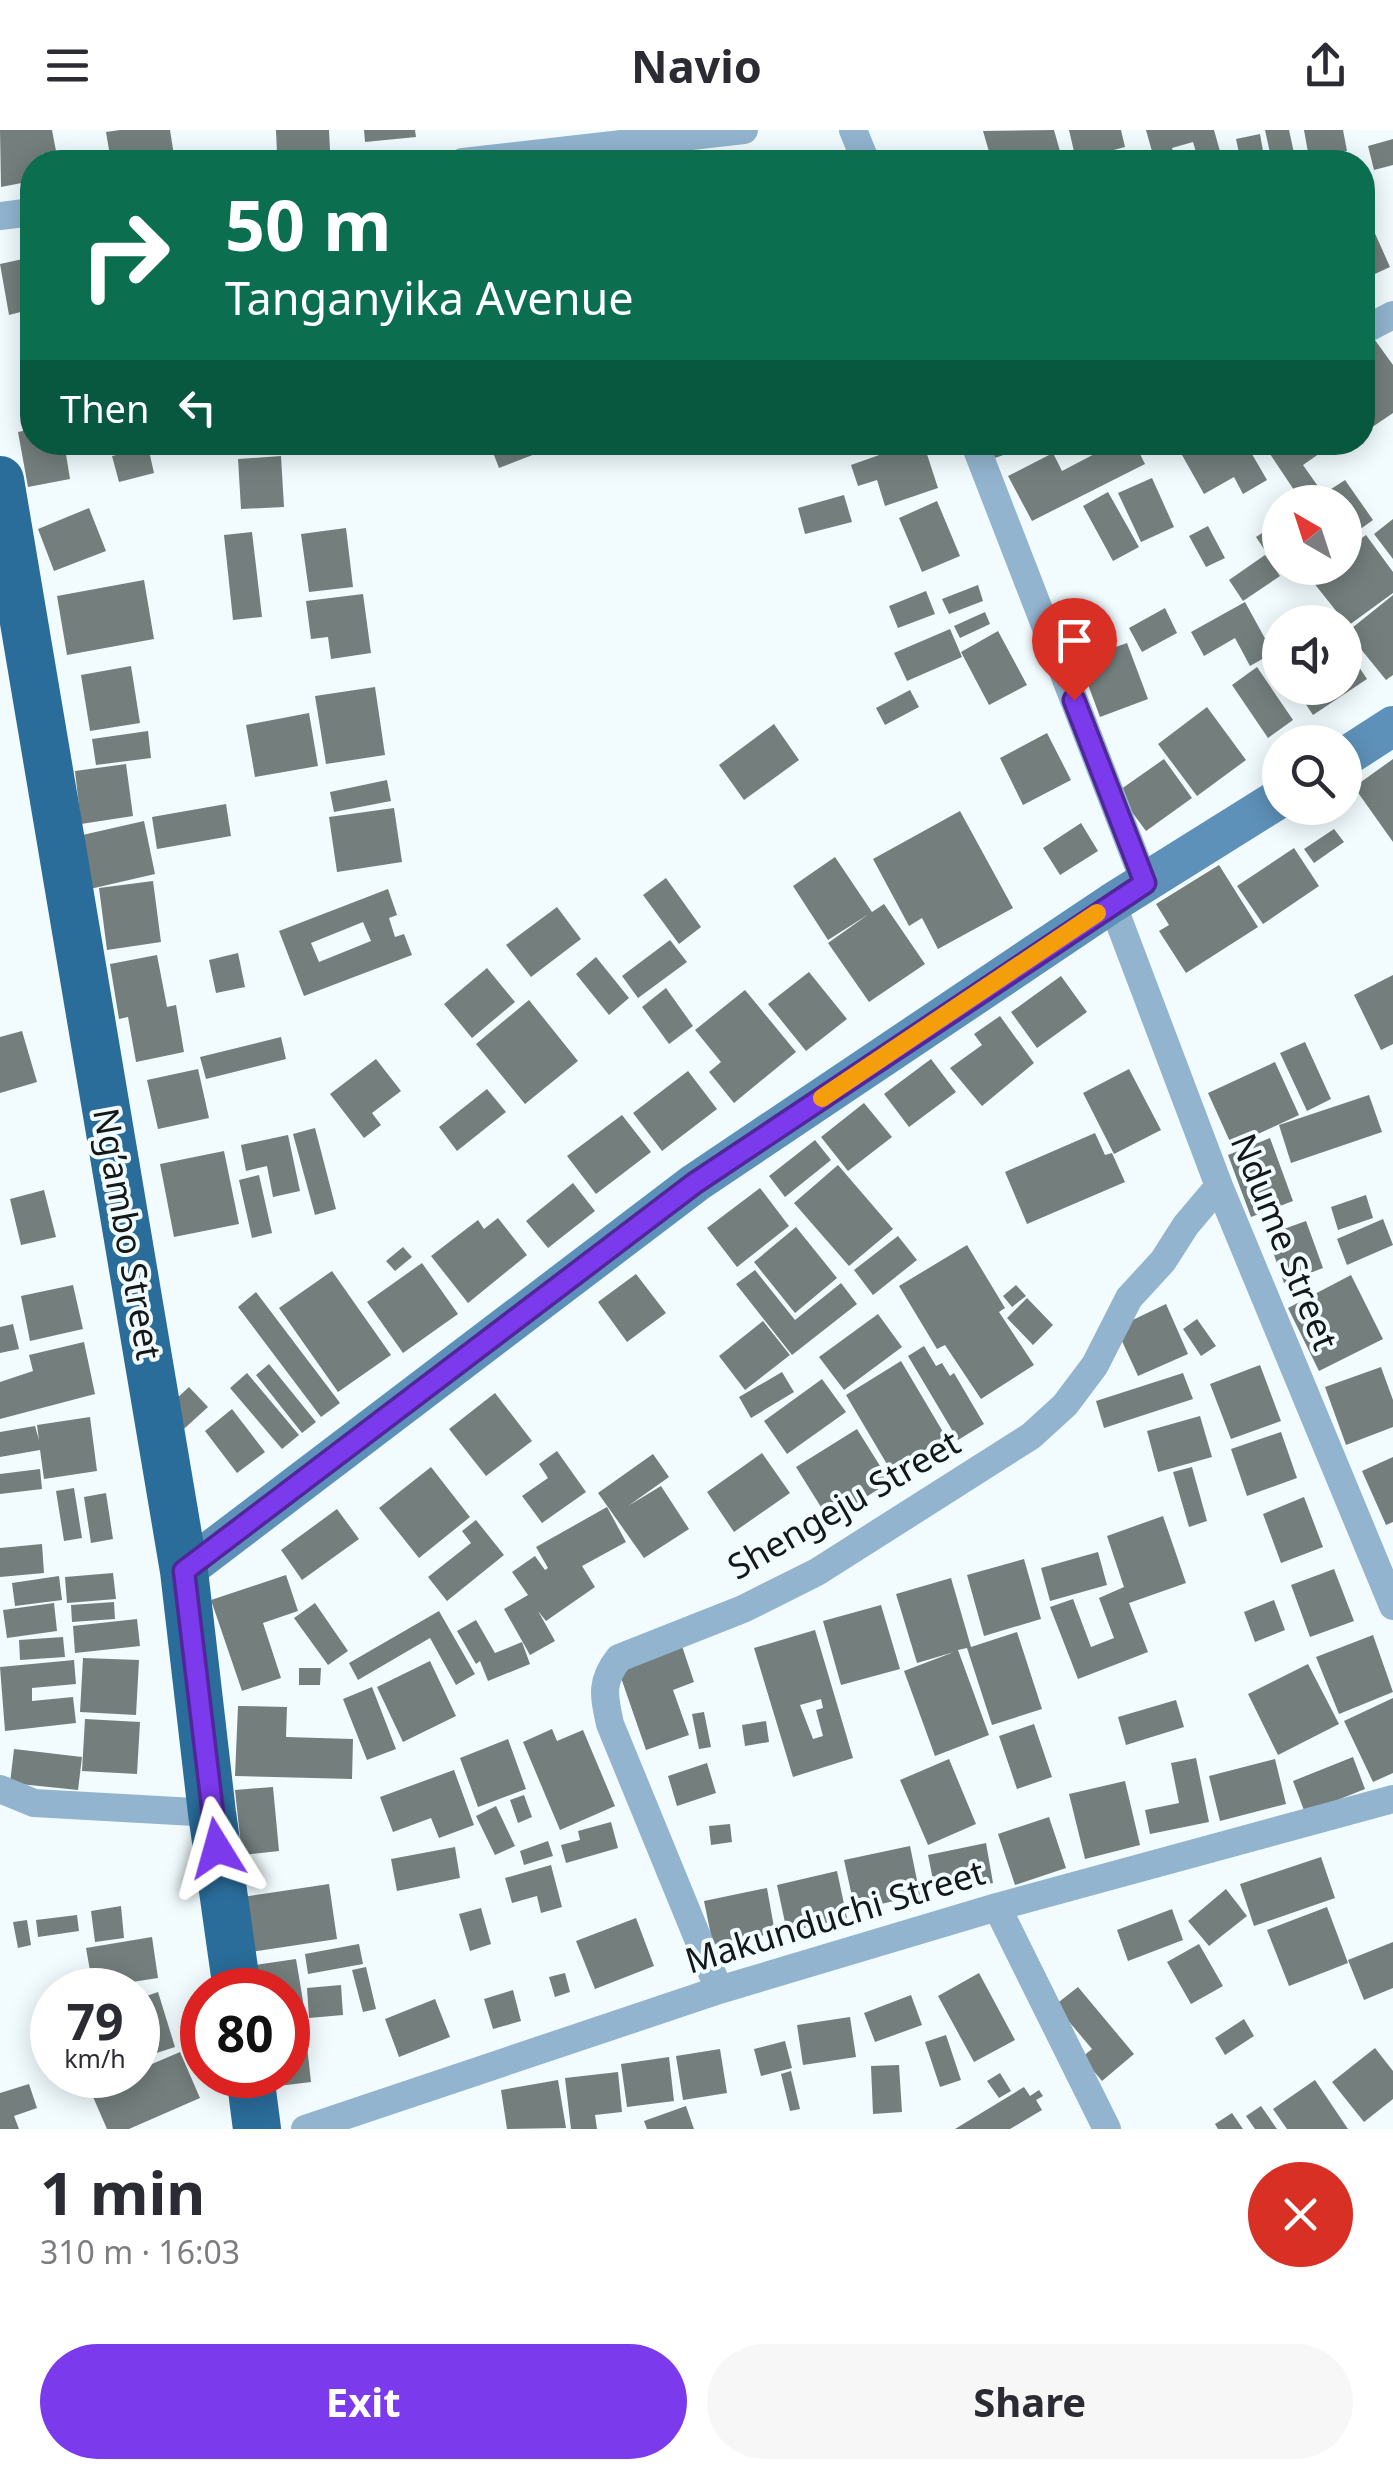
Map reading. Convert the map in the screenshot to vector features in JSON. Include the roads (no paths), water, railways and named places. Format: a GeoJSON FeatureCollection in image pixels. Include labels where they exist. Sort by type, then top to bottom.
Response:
{"type":"FeatureCollection","features":[{"type":"Feature","properties":{"kind":"highway","name":"Ng’ambo Street"},"geometry":{"type":"LineString","coordinates":[[0,480],[184,1571],[235,1968]]}},
{"type":"Feature","properties":{"kind":"highway"},"geometry":{"type":"LineString","coordinates":[[253,2098],[257,2129]]}},
{"type":"Feature","properties":{"kind":"main road"},"geometry":{"type":"LineString","coordinates":[[1362,746],[1393,726]]}},
{"type":"Feature","properties":{"kind":"main road"},"geometry":{"type":"LineString","coordinates":[[184,1571],[695,1183],[1128,893],[1262,809]]}},
{"type":"Feature","properties":{"kind":"street"},"geometry":{"type":"LineString","coordinates":[[568,150],[744,130]]}},
{"type":"Feature","properties":{"kind":"street","name":"Ndume Street"},"geometry":{"type":"LineString","coordinates":[[978,455],[1128,893],[1219,1186],[1393,1606]]}},
{"type":"Feature","properties":{"kind":"street","name":"Shengeju Street"},"geometry":{"type":"LineString","coordinates":[[719,1990],[610,1724],[604,1692],[608,1672],[619,1658],[743,1609],[817,1572],[1031,1436],[1065,1406],[1095,1365],[1130,1298],[1219,1186]]}},
{"type":"Feature","properties":{"kind":"street"},"geometry":{"type":"LineString","coordinates":[[0,1789],[34,1803],[212,1813]]}},
{"type":"Feature","properties":{"kind":"street","name":"Makunduchi Street"},"geometry":{"type":"LineString","coordinates":[[305,2129],[719,1990],[997,1907],[1393,1798]]}},
{"type":"Feature","properties":{"kind":"street"},"geometry":{"type":"LineString","coordinates":[[997,1907],[1107,2129]]}}]}
